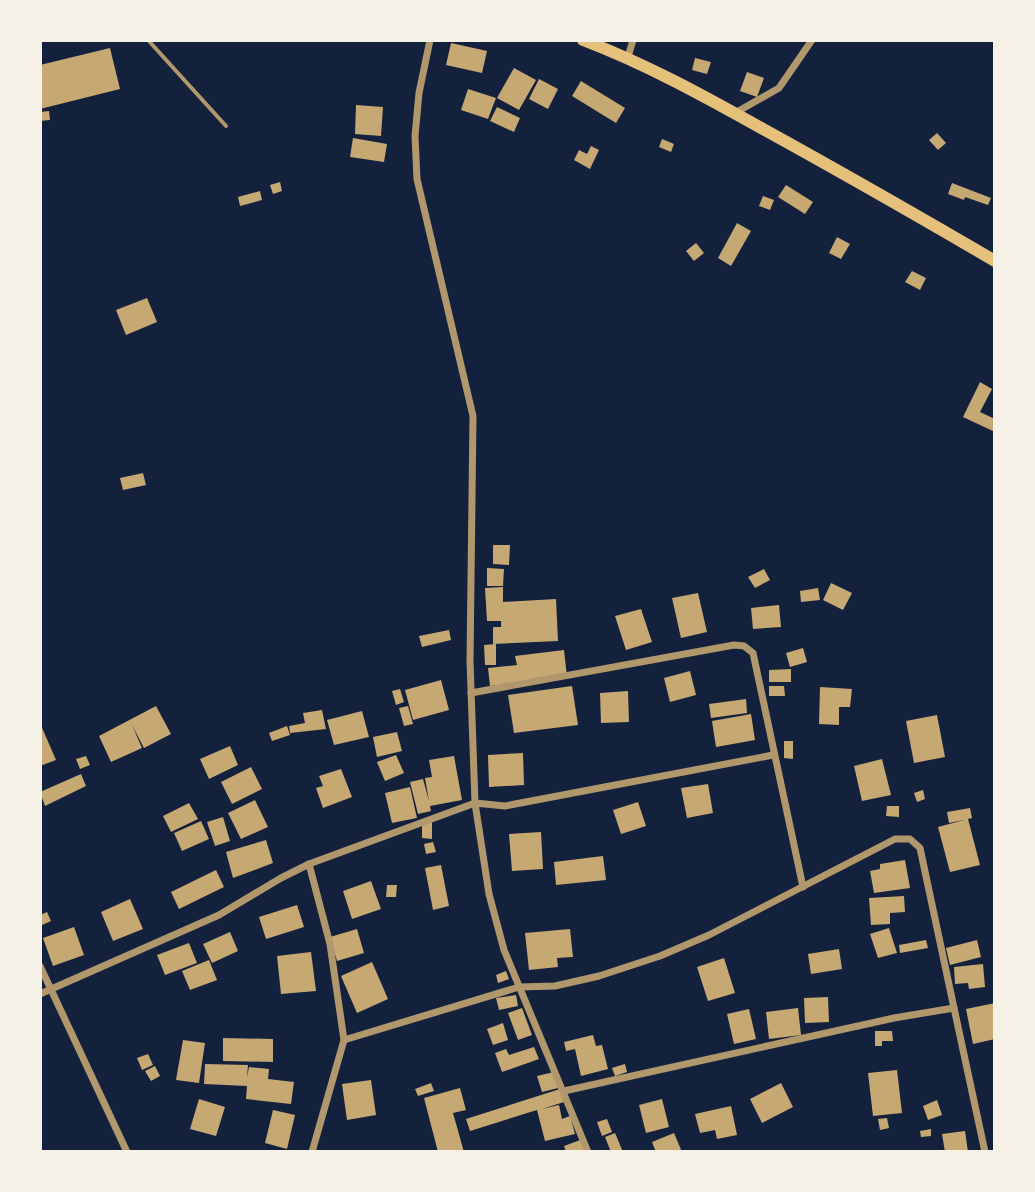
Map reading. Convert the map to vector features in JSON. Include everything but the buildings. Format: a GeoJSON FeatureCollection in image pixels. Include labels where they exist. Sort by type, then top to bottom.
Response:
{"type":"FeatureCollection","features":[{"type":"Feature","properties":{"kind":"main road"},"geometry":{"type":"LineString","coordinates":[[583,40],[628,57],[735,113],[995,261]]}},
{"type":"Feature","properties":{"kind":"street"},"geometry":{"type":"LineString","coordinates":[[430,40],[419,93],[415,136],[417,179],[473,416],[471,693],[475,803],[489,894],[504,950],[588,1152]]}},
{"type":"Feature","properties":{"kind":"street"},"geometry":{"type":"LineString","coordinates":[[628,57],[633,40]]}},
{"type":"Feature","properties":{"kind":"street"},"geometry":{"type":"LineString","coordinates":[[735,113],[779,88],[812,40]]}},
{"type":"Feature","properties":{"kind":"street"},"geometry":{"type":"LineString","coordinates":[[471,693],[641,661],[734,645],[744,646],[753,653],[803,887]]}},
{"type":"Feature","properties":{"kind":"street"},"geometry":{"type":"LineString","coordinates":[[40,994],[219,915],[309,864],[475,803],[505,806],[773,755]]}},
{"type":"Feature","properties":{"kind":"street"},"geometry":{"type":"LineString","coordinates":[[344,1040],[519,987],[555,986],[599,976],[660,956],[709,935],[895,839],[910,839],[920,848],[985,1152]]}},
{"type":"Feature","properties":{"kind":"street"},"geometry":{"type":"LineString","coordinates":[[309,864],[330,944],[344,1040],[312,1152]]}},
{"type":"Feature","properties":{"kind":"street"},"geometry":{"type":"LineString","coordinates":[[40,966],[127,1152]]}},
{"type":"Feature","properties":{"kind":"street"},"geometry":{"type":"LineString","coordinates":[[564,1091],[894,1018],[954,1008]]}},
{"type":"Feature","properties":{"kind":"lane"},"geometry":{"type":"LineString","coordinates":[[148,40],[226,126]]}}]}
